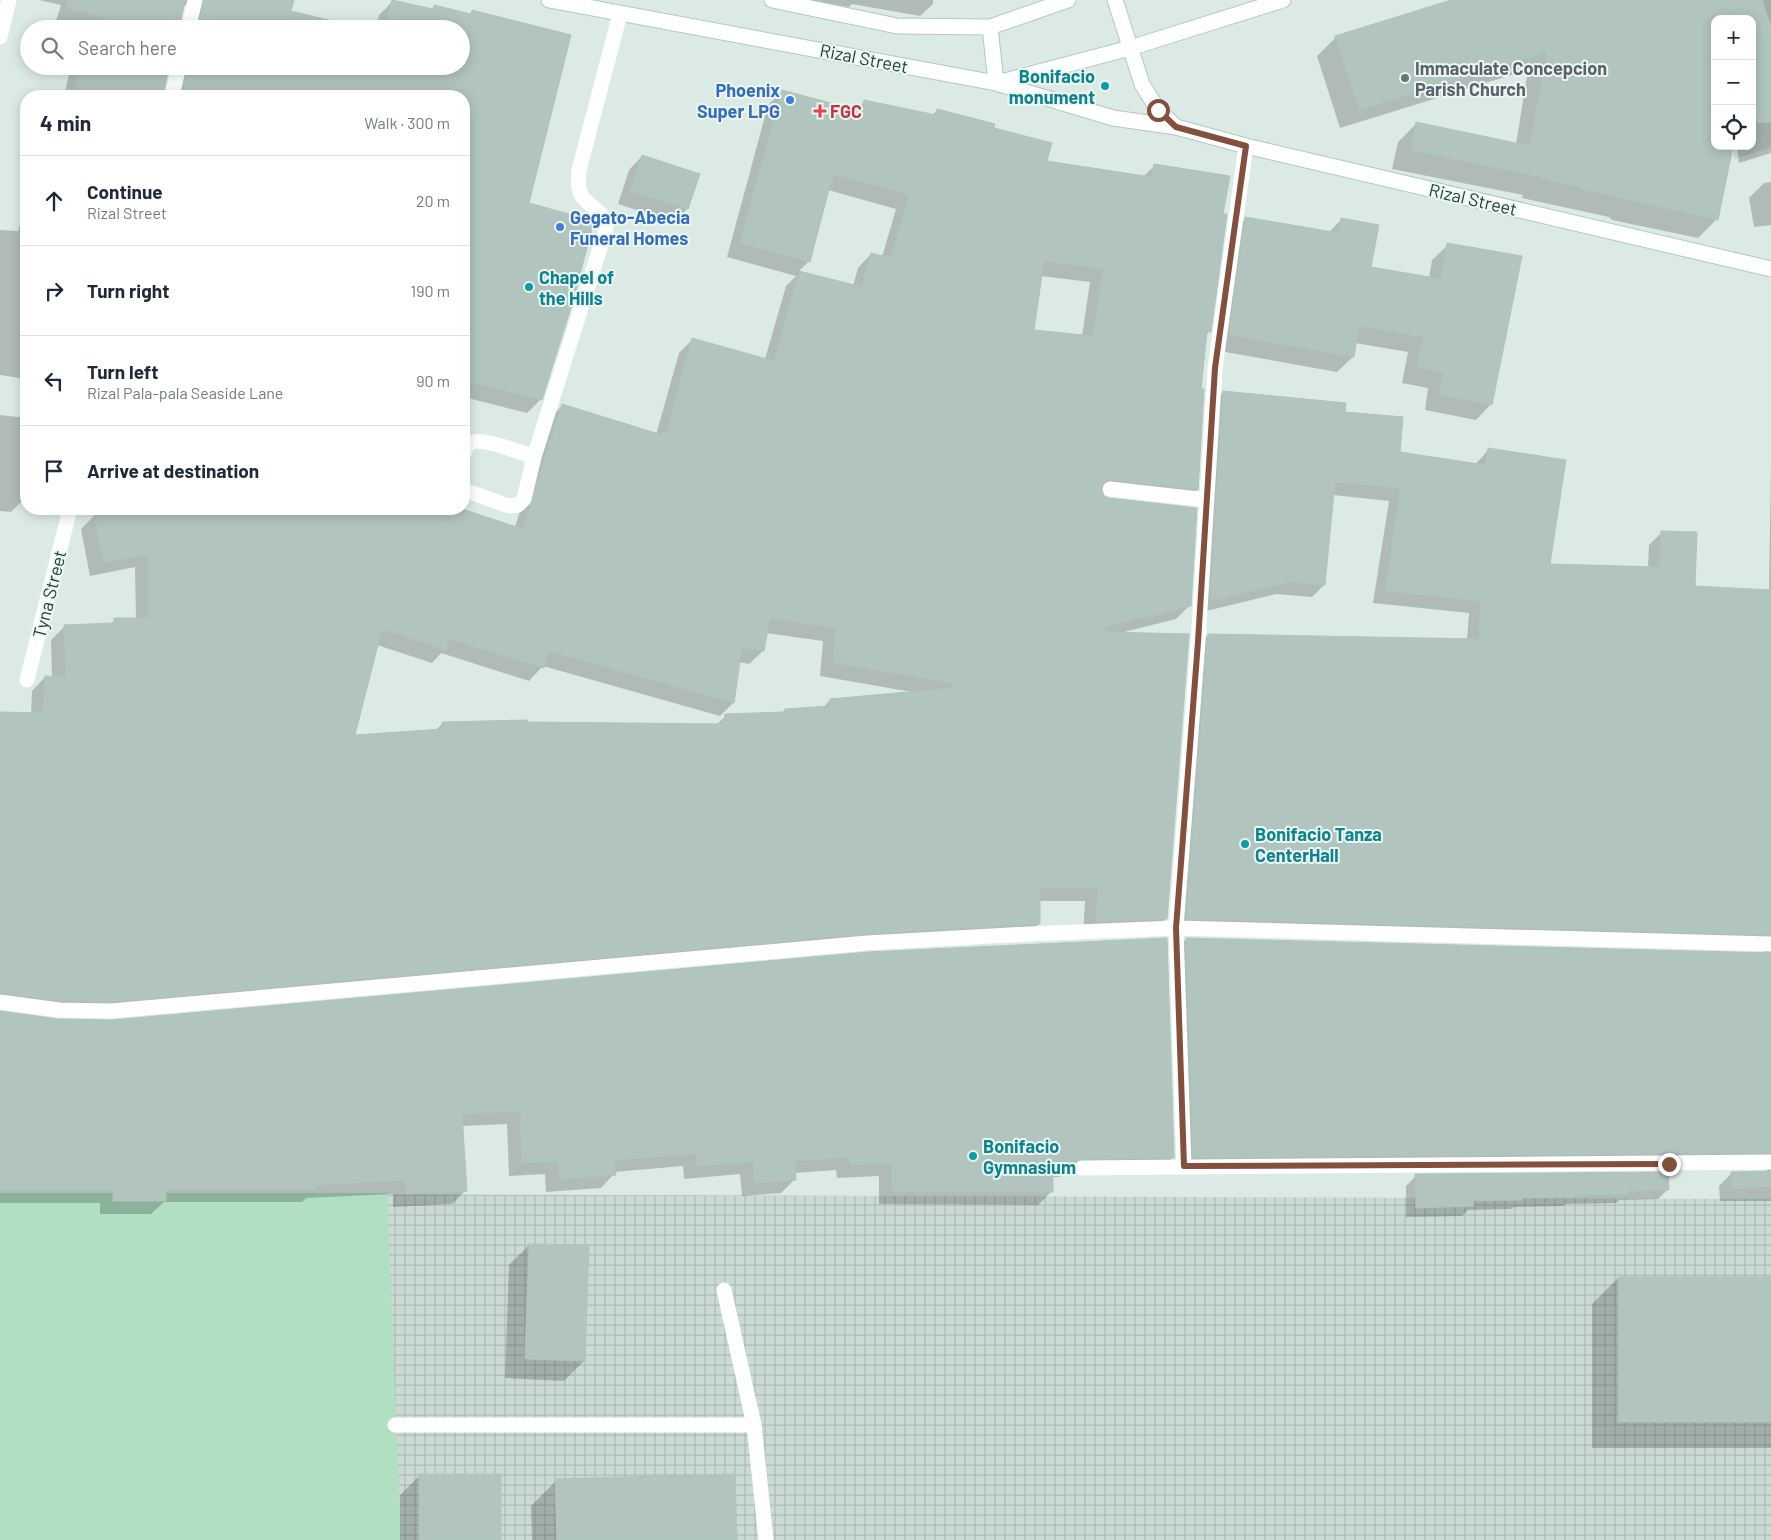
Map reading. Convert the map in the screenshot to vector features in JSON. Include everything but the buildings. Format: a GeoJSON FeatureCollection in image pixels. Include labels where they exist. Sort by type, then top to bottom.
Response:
{"type":"FeatureCollection","features":[{"type":"Feature","properties":{"kind":"street"},"geometry":{"type":"LineString","coordinates":[[0,37],[9,0]]}},
{"type":"Feature","properties":{"kind":"street"},"geometry":{"type":"LineString","coordinates":[[190,20],[195,0]]}},
{"type":"Feature","properties":{"kind":"street","name":"Rizal Street"},"geometry":{"type":"LineString","coordinates":[[549,0],[996,83],[1113,118],[1176,127],[1246,146],[1771,268]]}},
{"type":"Feature","properties":{"kind":"street"},"geometry":{"type":"LineString","coordinates":[[772,0],[897,26],[990,27],[1068,0]]}},
{"type":"Feature","properties":{"kind":"street","name":"Rizal Street"},"geometry":{"type":"LineString","coordinates":[[1115,0],[1142,84],[1158,110],[1176,127]]}},
{"type":"Feature","properties":{"kind":"street"},"geometry":{"type":"LineString","coordinates":[[990,27],[996,83],[1130,48],[1284,0]]}},
{"type":"Feature","properties":{"kind":"street"},"geometry":{"type":"LineString","coordinates":[[470,492],[509,506],[518,505],[524,499],[534,457],[606,229],[606,221],[580,198],[577,185],[579,170],[620,14]]}},
{"type":"Feature","properties":{"kind":"street"},"geometry":{"type":"LineString","coordinates":[[173,90],[177,75]]}},
{"type":"Feature","properties":{"kind":"street"},"geometry":{"type":"LineString","coordinates":[[1184,1166],[1176,928],[1215,368],[1246,146]]}},
{"type":"Feature","properties":{"kind":"street"},"geometry":{"type":"LineString","coordinates":[[470,444],[474,441],[484,442],[534,457]]}},
{"type":"Feature","properties":{"kind":"street"},"geometry":{"type":"LineString","coordinates":[[1110,489],[1206,500]]}},
{"type":"Feature","properties":{"kind":"street","name":"Tyna Street"},"geometry":{"type":"LineString","coordinates":[[27,680],[68,515]]}},
{"type":"Feature","properties":{"kind":"street"},"geometry":{"type":"LineString","coordinates":[[0,1002],[59,1010],[111,1011],[867,943],[1176,928],[1771,944]]}},
{"type":"Feature","properties":{"kind":"street"},"geometry":{"type":"LineString","coordinates":[[1082,1168],[1771,1162]]}},
{"type":"Feature","properties":{"kind":"street"},"geometry":{"type":"LineString","coordinates":[[724,1290],[754,1425],[766,1540]]}},
{"type":"Feature","properties":{"kind":"street"},"geometry":{"type":"LineString","coordinates":[[395,1425],[754,1425]]}},
{"type":"Feature","properties":{"kind":"shaded area"},"geometry":{"type":"Polygon","coordinates":[[[1686,0],[1771,0],[1771,147],[1735,159],[1732,150],[1756,150],[1756,15],[1738,15],[1686,0]]]}},
{"type":"Feature","properties":{"kind":"shaded area"},"geometry":{"type":"Polygon","coordinates":[[[0,1193],[1771,1199],[1771,1540],[0,1540],[0,1193]]]}},
{"type":"Feature","properties":{"kind":"green space"},"geometry":{"type":"Polygon","coordinates":[[[0,1193],[387,1193],[401,1540],[0,1540],[0,1193]]]}},
{"type":"Feature","properties":{"kind":"place","name":"Immaculate Concepcion Parish Church"},"geometry":{"type":"Point","coordinates":[1405,78]}},
{"type":"Feature","properties":{"kind":"place","name":"Bonifacio monument"},"geometry":{"type":"Point","coordinates":[1105,86]}},
{"type":"Feature","properties":{"kind":"place","name":"Phoenix Super LPG"},"geometry":{"type":"Point","coordinates":[790,100]}},
{"type":"Feature","properties":{"kind":"place","name":"FGC"},"geometry":{"type":"Point","coordinates":[820,111]}},
{"type":"Feature","properties":{"kind":"place","name":"Gegato-Abecia Funeral Homes"},"geometry":{"type":"Point","coordinates":[560,227]}},
{"type":"Feature","properties":{"kind":"place","name":"Chapel of the Hills"},"geometry":{"type":"Point","coordinates":[529,287]}},
{"type":"Feature","properties":{"kind":"place","name":"Bonifacio Tanza CenterHall"},"geometry":{"type":"Point","coordinates":[1245,844]}},
{"type":"Feature","properties":{"kind":"place","name":"Bonifacio Gymnasium"},"geometry":{"type":"Point","coordinates":[973,1156]}},
{"type":"Feature","properties":{"kind":"route"},"geometry":{"type":"LineString","coordinates":[[1158,110],[1176,127],[1246,146],[1215,368],[1198,642],[1176,928],[1184,1166],[1669,1164]]}}]}
